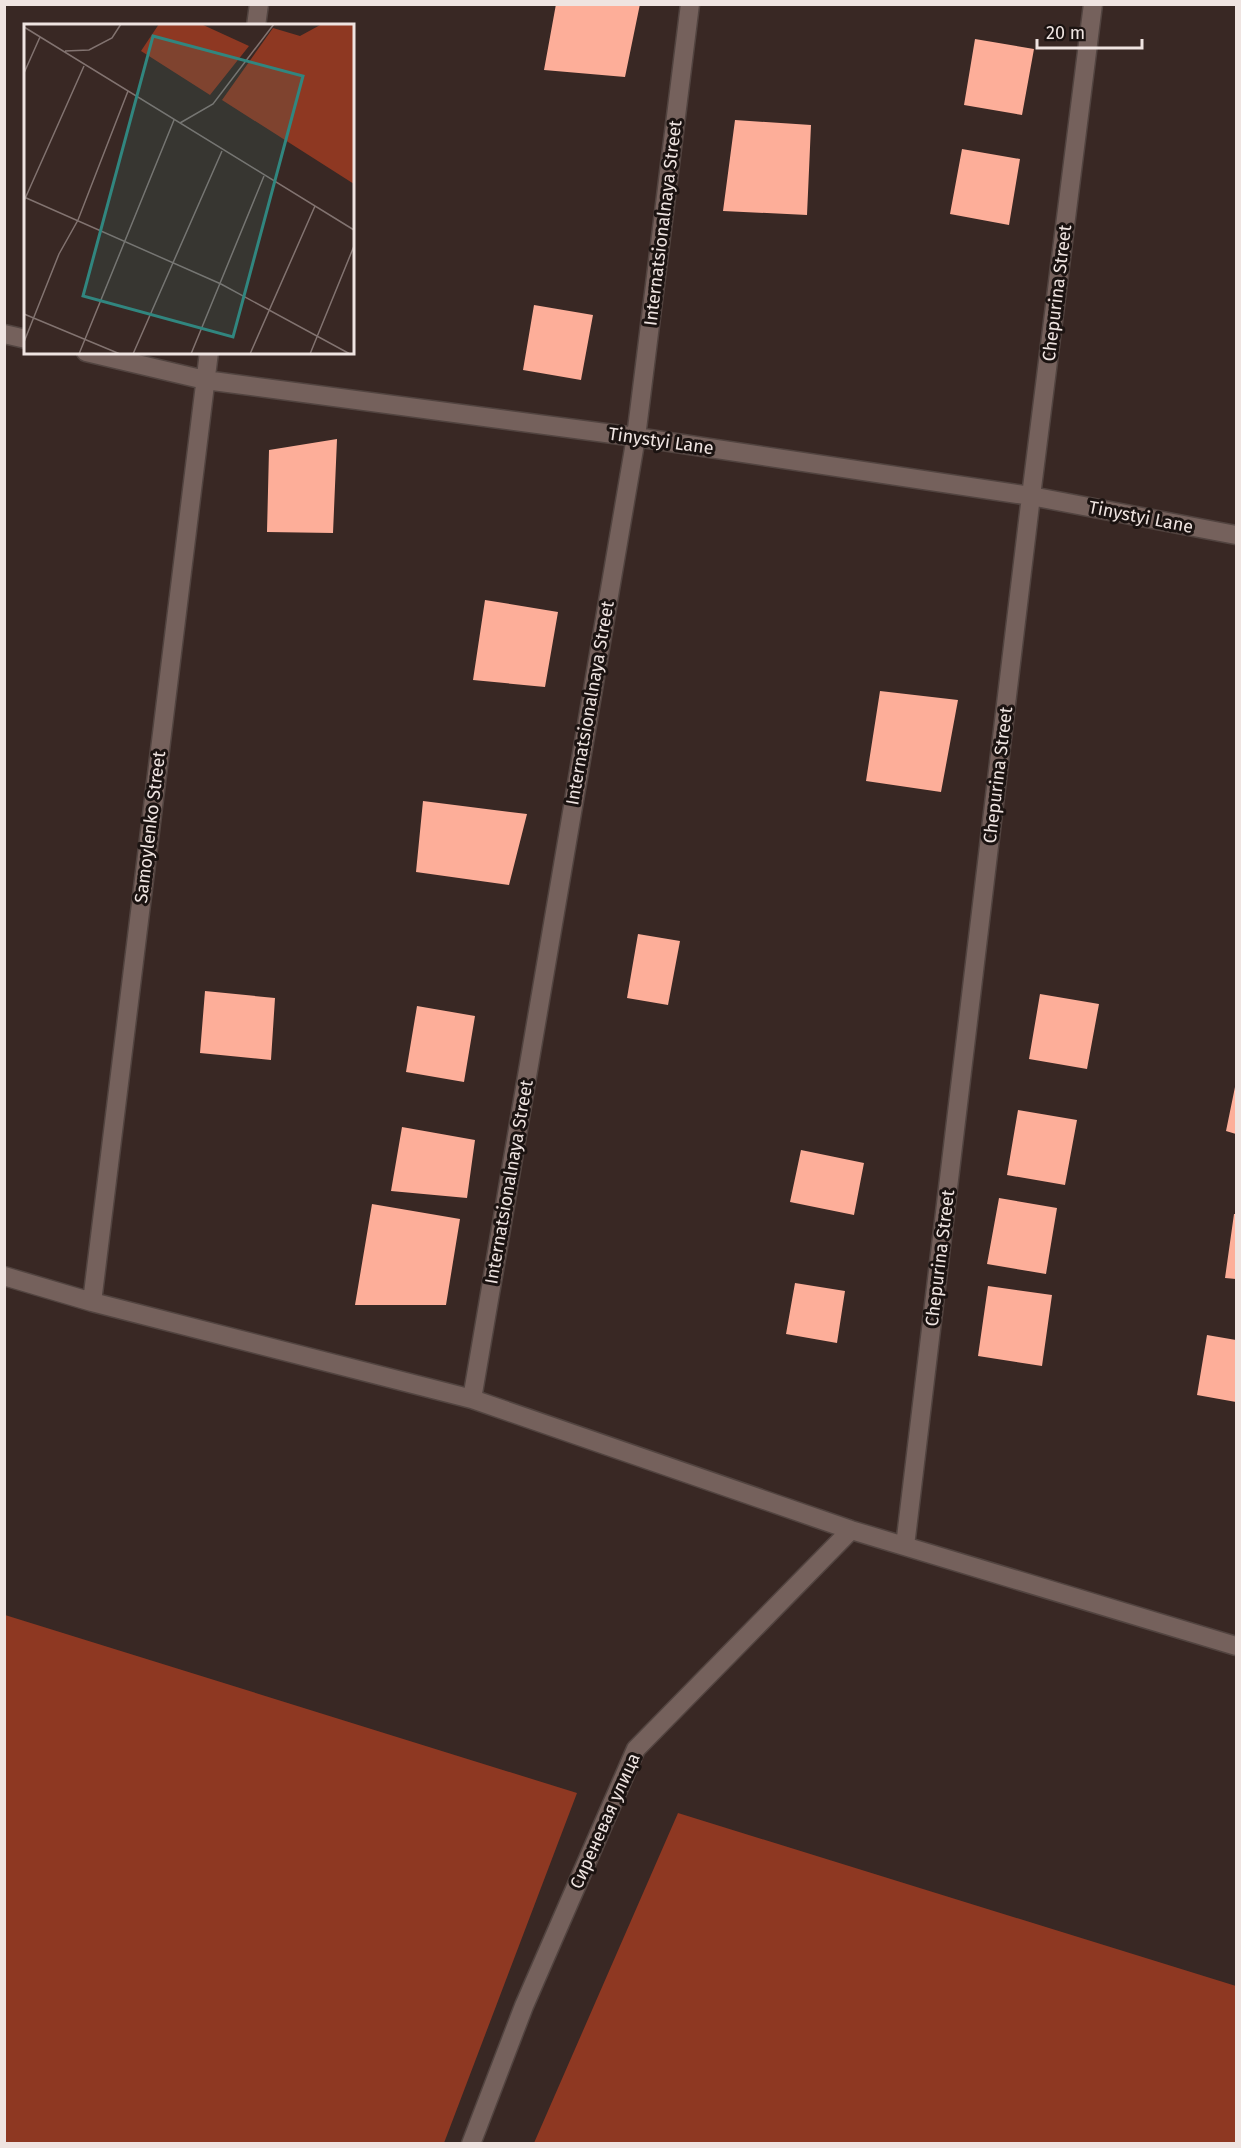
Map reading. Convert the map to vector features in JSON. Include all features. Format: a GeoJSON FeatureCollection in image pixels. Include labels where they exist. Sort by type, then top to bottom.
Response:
{"type":"FeatureCollection","features":[{"type":"Feature","properties":{"kind":"street"},"geometry":{"type":"LineString","coordinates":[[256,24],[259,4]]}},
{"type":"Feature","properties":{"kind":"street","name":"Internatsionalnaya Street"},"geometry":{"type":"LineString","coordinates":[[472,1399],[636,437],[690,4]]}},
{"type":"Feature","properties":{"kind":"street","name":"Chepurina Street"},"geometry":{"type":"LineString","coordinates":[[905,1546],[1031,496],[1093,4]]}},
{"type":"Feature","properties":{"kind":"street"},"geometry":{"type":"LineString","coordinates":[[4,334],[24,339]]}},
{"type":"Feature","properties":{"kind":"street","name":"Tinystyi Lane"},"geometry":{"type":"LineString","coordinates":[[94,354],[205,380],[636,437],[1031,496],[1236,536]]}},
{"type":"Feature","properties":{"kind":"street","name":"Samoylenko Street"},"geometry":{"type":"LineString","coordinates":[[92,1302],[209,354]]}},
{"type":"Feature","properties":{"kind":"street"},"geometry":{"type":"LineString","coordinates":[[4,1276],[92,1302],[472,1399],[851,1530],[1236,1646]]}},
{"type":"Feature","properties":{"kind":"street","name":"Сиреневая улица"},"geometry":{"type":"LineString","coordinates":[[471,2144],[524,2006],[636,1749],[851,1530]]}},
{"type":"Feature","properties":{"kind":"shaded area"},"geometry":{"type":"Polygon","coordinates":[[[5,1615],[577,1793],[444,2143],[5,2143],[5,1615]]]}},
{"type":"Feature","properties":{"kind":"shaded area"},"geometry":{"type":"Polygon","coordinates":[[[678,1813],[1236,1986],[1236,2143],[534,2143],[678,1813]]]}},
{"type":"Feature","properties":{"kind":"building"},"geometry":{"type":"Polygon","coordinates":[[[556,4],[640,4],[625,77],[544,70],[556,4]]]}},
{"type":"Feature","properties":{"kind":"building"},"geometry":{"type":"Polygon","coordinates":[[[975,39],[1034,49],[1022,115],[964,105],[975,39]]]}},
{"type":"Feature","properties":{"kind":"building"},"geometry":{"type":"Polygon","coordinates":[[[735,120],[811,125],[807,215],[723,211],[735,120]]]}},
{"type":"Feature","properties":{"kind":"building"},"geometry":{"type":"Polygon","coordinates":[[[962,149],[1020,159],[1009,225],[950,214],[962,149]]]}},
{"type":"Feature","properties":{"kind":"building"},"geometry":{"type":"Polygon","coordinates":[[[534,305],[593,315],[581,380],[523,370],[534,305]]]}},
{"type":"Feature","properties":{"kind":"building"},"geometry":{"type":"Polygon","coordinates":[[[337,439],[333,533],[267,532],[269,450],[337,439]]]}},
{"type":"Feature","properties":{"kind":"building"},"geometry":{"type":"Polygon","coordinates":[[[485,600],[558,612],[545,687],[473,680],[485,600]]]}},
{"type":"Feature","properties":{"kind":"building"},"geometry":{"type":"Polygon","coordinates":[[[880,691],[958,700],[941,792],[866,781],[880,691]]]}},
{"type":"Feature","properties":{"kind":"building"},"geometry":{"type":"Polygon","coordinates":[[[423,801],[527,814],[509,885],[416,872],[423,801]]]}},
{"type":"Feature","properties":{"kind":"building"},"geometry":{"type":"Polygon","coordinates":[[[638,934],[680,941],[668,1005],[627,998],[638,934]]]}},
{"type":"Feature","properties":{"kind":"building"},"geometry":{"type":"Polygon","coordinates":[[[205,991],[275,998],[271,1060],[200,1053],[205,991]]]}},
{"type":"Feature","properties":{"kind":"building"},"geometry":{"type":"Polygon","coordinates":[[[1040,994],[1099,1004],[1087,1069],[1029,1059],[1040,994]]]}},
{"type":"Feature","properties":{"kind":"building"},"geometry":{"type":"Polygon","coordinates":[[[417,1006],[475,1016],[464,1082],[406,1072],[417,1006]]]}},
{"type":"Feature","properties":{"kind":"building"},"geometry":{"type":"Polygon","coordinates":[[[1236,1087],[1236,1134],[1226,1131],[1236,1087]]]}},
{"type":"Feature","properties":{"kind":"building"},"geometry":{"type":"Polygon","coordinates":[[[1018,1110],[1077,1120],[1065,1185],[1007,1175],[1018,1110]]]}},
{"type":"Feature","properties":{"kind":"building"},"geometry":{"type":"Polygon","coordinates":[[[402,1127],[475,1140],[467,1198],[391,1191],[402,1127]]]}},
{"type":"Feature","properties":{"kind":"building"},"geometry":{"type":"Polygon","coordinates":[[[801,1150],[864,1163],[854,1215],[790,1202],[801,1150]]]}},
{"type":"Feature","properties":{"kind":"building"},"geometry":{"type":"Polygon","coordinates":[[[999,1198],[1057,1208],[1046,1274],[987,1264],[999,1198]]]}},
{"type":"Feature","properties":{"kind":"building"},"geometry":{"type":"Polygon","coordinates":[[[372,1204],[460,1219],[446,1305],[355,1305],[372,1204]]]}},
{"type":"Feature","properties":{"kind":"building"},"geometry":{"type":"Polygon","coordinates":[[[1234,1214],[1236,1214],[1236,1279],[1225,1278],[1234,1214]]]}},
{"type":"Feature","properties":{"kind":"building"},"geometry":{"type":"Polygon","coordinates":[[[795,1283],[845,1291],[837,1343],[786,1334],[795,1283]]]}},
{"type":"Feature","properties":{"kind":"building"},"geometry":{"type":"Polygon","coordinates":[[[988,1286],[1052,1295],[1042,1366],[978,1356],[988,1286]]]}},
{"type":"Feature","properties":{"kind":"building"},"geometry":{"type":"Polygon","coordinates":[[[1207,1335],[1236,1340],[1236,1402],[1197,1395],[1207,1335]]]}}]}
